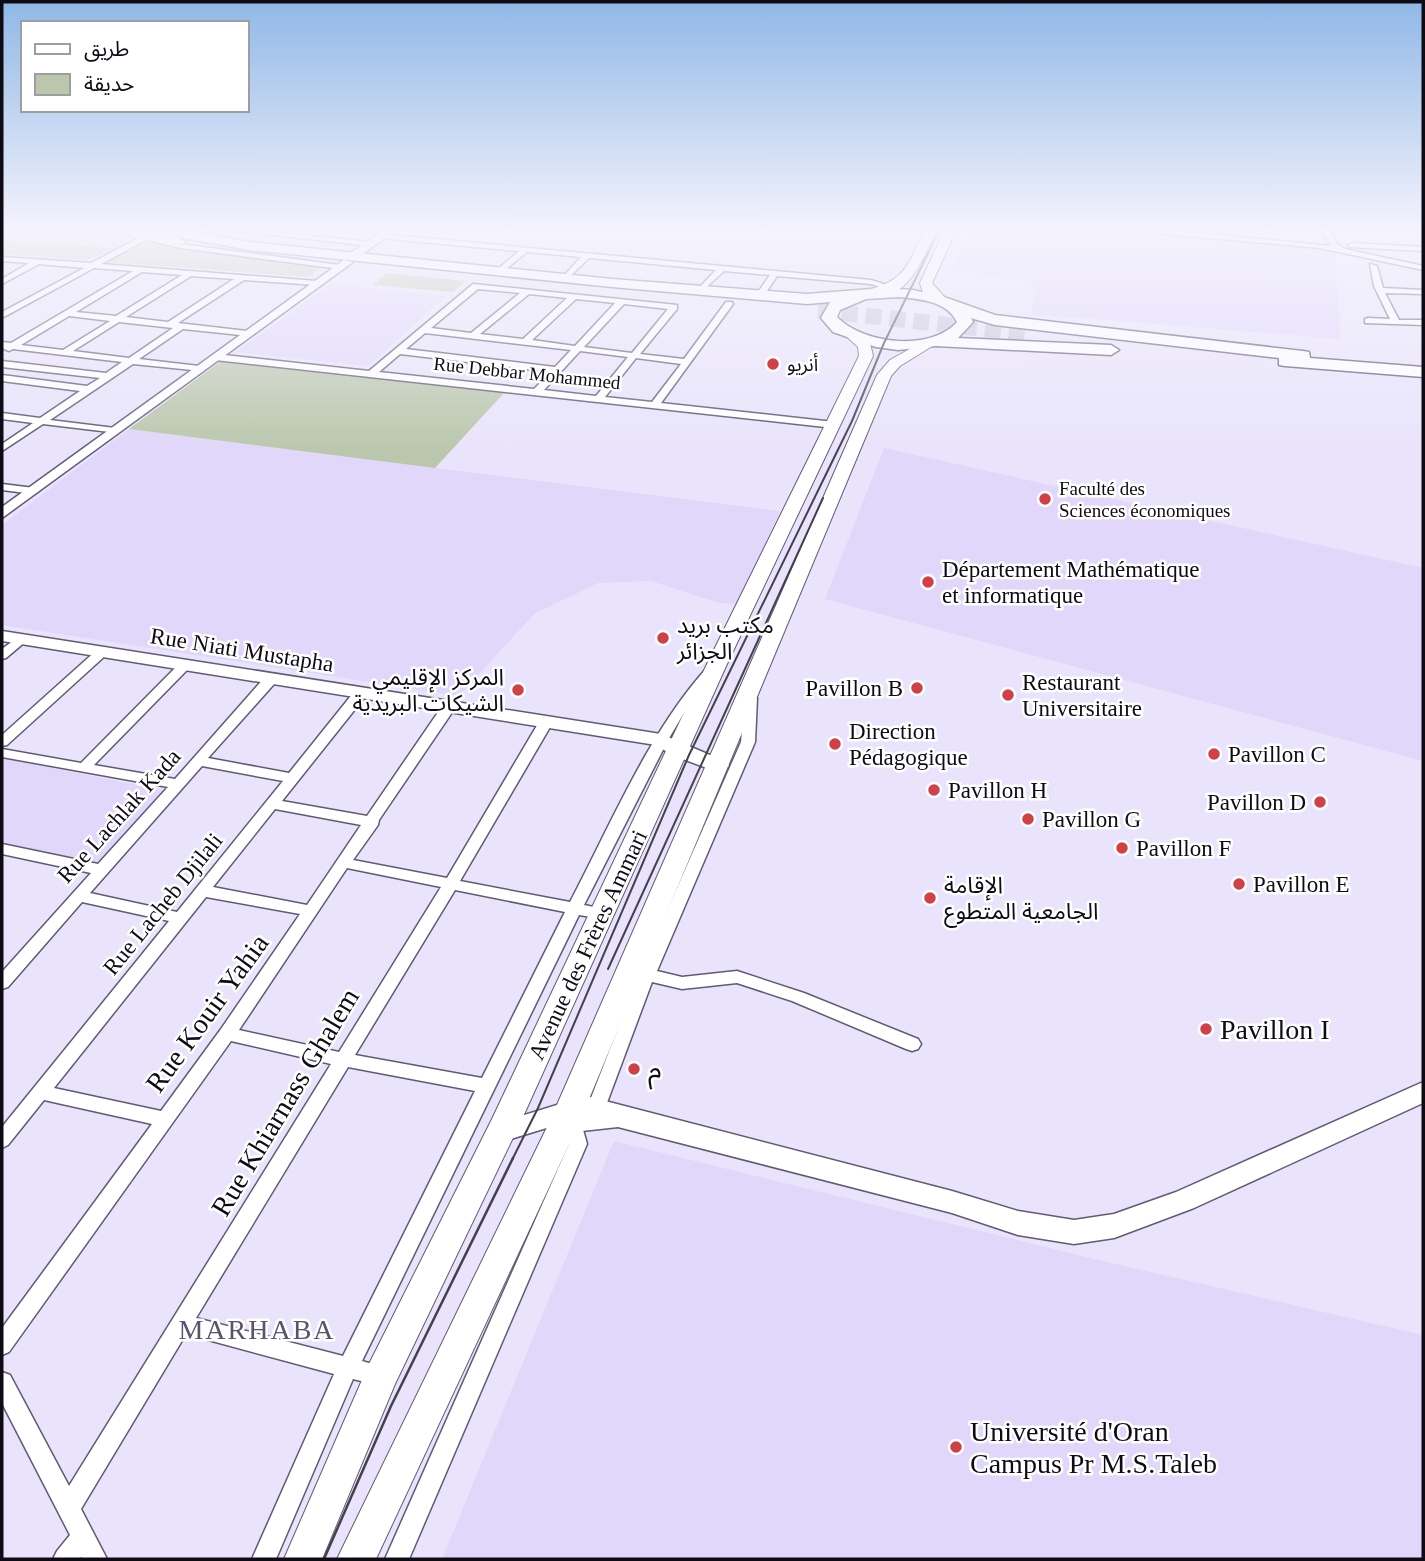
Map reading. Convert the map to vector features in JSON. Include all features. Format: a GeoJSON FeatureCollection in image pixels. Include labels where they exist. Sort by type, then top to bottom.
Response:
{"type":"FeatureCollection","features":[{"type":"Feature","properties":{"kind":"highway"},"geometry":{"type":"LineString","coordinates":[[729,304],[815,308]]}},
{"type":"Feature","properties":{"kind":"highway"},"geometry":{"type":"LineString","coordinates":[[776,304],[815,308]]}},
{"type":"Feature","properties":{"kind":"highway"},"geometry":{"type":"LineString","coordinates":[[781,304],[815,308],[834,326],[853,336],[884,343],[931,342],[1258,359],[1423,372]]}},
{"type":"Feature","properties":{"kind":"highway"},"geometry":{"type":"LineString","coordinates":[[834,326],[829,318],[833,307],[842,304]]}},
{"type":"Feature","properties":{"kind":"highway"},"geometry":{"type":"LineString","coordinates":[[946,304],[995,320],[1303,356]]}},
{"type":"Feature","properties":{"kind":"highway"},"geometry":{"type":"LineString","coordinates":[[931,342],[963,328],[965,322],[959,310]]}},
{"type":"Feature","properties":{"kind":"highway"},"geometry":{"type":"LineString","coordinates":[[1258,359],[1027,332],[1423,365]]}},
{"type":"Feature","properties":{"kind":"main road"},"geometry":{"type":"LineString","coordinates":[[2,514],[288,304]]}},
{"type":"Feature","properties":{"kind":"main road","name":"Avenue des Frères Ammari"},"geometry":{"type":"LineString","coordinates":[[303,1559],[381,1376],[501,1132],[589,911],[670,746],[716,664],[868,351],[853,336]]}},
{"type":"Feature","properties":{"kind":"main road","name":"Avenue des Frères Ammari"},"geometry":{"type":"LineString","coordinates":[[356,1559],[566,1116],[719,766],[884,375],[895,363],[931,342]]}},
{"type":"Feature","properties":{"kind":"main road","name":"Rue Niati Mustapha"},"geometry":{"type":"LineString","coordinates":[[2,636],[359,695],[545,722],[670,746],[719,766]]}},
{"type":"Feature","properties":{"kind":"main road"},"geometry":{"type":"LineString","coordinates":[[501,1132],[566,1116],[607,1113],[952,1202],[1018,1223],[1074,1232],[1114,1226],[1185,1200],[1423,1092]]}},
{"type":"Feature","properties":{"kind":"street"},"geometry":{"type":"LineString","coordinates":[[2,315],[21,304]]}},
{"type":"Feature","properties":{"kind":"street"},"geometry":{"type":"LineString","coordinates":[[2,352],[7,345],[82,304]]}},
{"type":"Feature","properties":{"kind":"street"},"geometry":{"type":"LineString","coordinates":[[66,352],[141,304]]}},
{"type":"Feature","properties":{"kind":"street"},"geometry":{"type":"LineString","coordinates":[[170,325],[202,304]]}},
{"type":"Feature","properties":{"kind":"street"},"geometry":{"type":"LineString","coordinates":[[371,374],[455,304]]}},
{"type":"Feature","properties":{"kind":"street"},"geometry":{"type":"LineString","coordinates":[[473,336],[512,304]]}},
{"type":"Feature","properties":{"kind":"street"},"geometry":{"type":"LineString","coordinates":[[525,342],[566,304]]}},
{"type":"Feature","properties":{"kind":"street"},"geometry":{"type":"LineString","coordinates":[[537,392],[619,304]]}},
{"type":"Feature","properties":{"kind":"street"},"geometry":{"type":"LineString","coordinates":[[598,399],[674,307],[641,304]]}},
{"type":"Feature","properties":{"kind":"street"},"geometry":{"type":"LineString","coordinates":[[655,405],[729,304]]}},
{"type":"Feature","properties":{"kind":"street"},"geometry":{"type":"LineString","coordinates":[[815,308],[817,304]]}},
{"type":"Feature","properties":{"kind":"street"},"geometry":{"type":"LineString","coordinates":[[1387,304],[1396,321]]}},
{"type":"Feature","properties":{"kind":"street"},"geometry":{"type":"LineString","coordinates":[[2,305],[15,307]]}},
{"type":"Feature","properties":{"kind":"street"},"geometry":{"type":"LineString","coordinates":[[66,313],[247,334]]}},
{"type":"Feature","properties":{"kind":"street"},"geometry":{"type":"LineString","coordinates":[[1368,321],[1423,323]]}},
{"type":"Feature","properties":{"kind":"street"},"geometry":{"type":"LineString","coordinates":[[2,448],[182,327]]}},
{"type":"Feature","properties":{"kind":"street"},"geometry":{"type":"LineString","coordinates":[[424,330],[688,362]]}},
{"type":"Feature","properties":{"kind":"street"},"geometry":{"type":"LineString","coordinates":[[7,345],[199,369]]}},
{"type":"Feature","properties":{"kind":"street"},"geometry":{"type":"LineString","coordinates":[[397,351],[558,370]]}},
{"type":"Feature","properties":{"kind":"street","name":"Rue Debbar Mohammed"},"geometry":{"type":"LineString","coordinates":[[215,357],[834,425]]}},
{"type":"Feature","properties":{"kind":"street"},"geometry":{"type":"LineString","coordinates":[[2,364],[108,376]]}},
{"type":"Feature","properties":{"kind":"street"},"geometry":{"type":"LineString","coordinates":[[2,378],[89,389]]}},
{"type":"Feature","properties":{"kind":"street"},"geometry":{"type":"LineString","coordinates":[[2,416],[115,431]]}},
{"type":"Feature","properties":{"kind":"street"},"geometry":{"type":"LineString","coordinates":[[2,486],[34,491]]}},
{"type":"Feature","properties":{"kind":"street"},"geometry":{"type":"LineString","coordinates":[[2,655],[21,639]]}},
{"type":"Feature","properties":{"kind":"street"},"geometry":{"type":"LineString","coordinates":[[2,742],[102,652]]}},
{"type":"Feature","properties":{"kind":"street"},"geometry":{"type":"LineString","coordinates":[[84,767],[184,666]]}},
{"type":"Feature","properties":{"kind":"street","name":"Rue Lachlak Kada"},"geometry":{"type":"LineString","coordinates":[[2,984],[270,680]]}},
{"type":"Feature","properties":{"kind":"street"},"geometry":{"type":"LineString","coordinates":[[607,1113],[647,975],[748,741],[751,691]]}},
{"type":"Feature","properties":{"kind":"street","name":"Rue Lacheb Djilali"},"geometry":{"type":"LineString","coordinates":[[2,1140],[359,695]]}},
{"type":"Feature","properties":{"kind":"street","name":"Rue Kouir Yahia"},"geometry":{"type":"LineString","coordinates":[[2,1345],[227,1034],[449,708]]}},
{"type":"Feature","properties":{"kind":"street","name":"Rue Khiarnass Ghalem"},"geometry":{"type":"LineString","coordinates":[[68,1509],[452,882],[545,722]]}},
{"type":"Feature","properties":{"kind":"street"},"geometry":{"type":"LineString","coordinates":[[2,753],[178,784]]}},
{"type":"Feature","properties":{"kind":"street"},"geometry":{"type":"LineString","coordinates":[[198,761],[293,778]]}},
{"type":"Feature","properties":{"kind":"street"},"geometry":{"type":"LineString","coordinates":[[273,803],[373,822]]}},
{"type":"Feature","properties":{"kind":"street"},"geometry":{"type":"LineString","coordinates":[[3,851],[101,870]]}},
{"type":"Feature","properties":{"kind":"street"},"geometry":{"type":"LineString","coordinates":[[264,1559],[348,1367],[487,1086],[589,911],[345,863]]}},
{"type":"Feature","properties":{"kind":"street"},"geometry":{"type":"LineString","coordinates":[[204,891],[312,911]]}},
{"type":"Feature","properties":{"kind":"street"},"geometry":{"type":"LineString","coordinates":[[79,896],[181,918]]}},
{"type":"Feature","properties":{"kind":"street"},"geometry":{"type":"LineString","coordinates":[[647,975],[682,983],[737,977],[798,997],[912,1044]]}},
{"type":"Feature","properties":{"kind":"street"},"geometry":{"type":"LineString","coordinates":[[227,1034],[344,1060],[487,1086]]}},
{"type":"Feature","properties":{"kind":"street"},"geometry":{"type":"LineString","coordinates":[[40,1092],[163,1119]]}},
{"type":"Feature","properties":{"kind":"street"},"geometry":{"type":"LineString","coordinates":[[397,1559],[578,1144],[576,1130],[566,1116]]}},
{"type":"Feature","properties":{"kind":"street"},"geometry":{"type":"LineString","coordinates":[[183,1324],[381,1376]]}},
{"type":"Feature","properties":{"kind":"street"},"geometry":{"type":"LineString","coordinates":[[2,1382],[95,1559]]}},
{"type":"Feature","properties":{"kind":"street"},"geometry":{"type":"LineString","coordinates":[[65,1559],[83,1537]]}},
{"type":"Feature","properties":{"kind":"shaded area"},"geometry":{"type":"Polygon","coordinates":[[[303,304],[437,304],[368,366],[236,352],[303,304]]]}},
{"type":"Feature","properties":{"kind":"shaded area"},"geometry":{"type":"Polygon","coordinates":[[[1033,304],[1339,304],[1341,339],[1031,314],[1033,304]]]}},
{"type":"Feature","properties":{"kind":"shaded area"},"geometry":{"type":"Polygon","coordinates":[[[129,429],[780,511],[737,605],[716,602],[651,581],[598,583],[534,614],[459,696],[2,625],[2,525],[129,429]]]}},
{"type":"Feature","properties":{"kind":"shaded area"},"geometry":{"type":"Polygon","coordinates":[[[884,448],[1423,568],[1423,761],[825,599],[884,448]]]}},
{"type":"Feature","properties":{"kind":"shaded area"},"geometry":{"type":"Polygon","coordinates":[[[2,758],[163,790],[99,863],[2,843],[2,758]]]}},
{"type":"Feature","properties":{"kind":"shaded area","name":"Université d'Oran Campus Pr M.S.Taleb"},"geometry":{"type":"Polygon","coordinates":[[[614,1141],[1094,1259],[1423,1335],[1423,1559],[442,1559],[614,1141]]]}},
{"type":"Feature","properties":{"kind":"green space"},"geometry":{"type":"Polygon","coordinates":[[[221,361],[504,393],[435,468],[129,429],[221,361]]]}},
{"type":"Feature","properties":{"kind":"tunnel"},"geometry":{"type":"LineString","coordinates":[[818,310],[1026,334]]}},
{"type":"Feature","properties":{"kind":"tram line"},"geometry":{"type":"LineString","coordinates":[[513,1158],[538,1108],[689,755],[852,421],[903,304]]}},
{"type":"Feature","properties":{"kind":"tram line"},"geometry":{"type":"LineString","coordinates":[[608,969],[823,498]]}},
{"type":"Feature","properties":{"kind":"tram line"},"geometry":{"type":"LineString","coordinates":[[324,1559],[391,1406],[513,1158]]}},
{"type":"Feature","properties":{"kind":"place","name":"أنريو"},"geometry":{"type":"Point","coordinates":[773,364]}},
{"type":"Feature","properties":{"kind":"place","name":"Faculté des Sciences économiques"},"geometry":{"type":"Point","coordinates":[1045,499]}},
{"type":"Feature","properties":{"kind":"place","name":"Département Mathématique et informatique"},"geometry":{"type":"Point","coordinates":[928,582]}},
{"type":"Feature","properties":{"kind":"place","name":"مكتب بريد الجزائر"},"geometry":{"type":"Point","coordinates":[663,638]}},
{"type":"Feature","properties":{"kind":"place","name":"Pavillon B"},"geometry":{"type":"Point","coordinates":[917,688]}},
{"type":"Feature","properties":{"kind":"place","name":"المركز الإقليمي الشيكات البريدية"},"geometry":{"type":"Point","coordinates":[518,690]}},
{"type":"Feature","properties":{"kind":"place","name":"Restaurant Universitaire"},"geometry":{"type":"Point","coordinates":[1008,695]}},
{"type":"Feature","properties":{"kind":"place","name":"Direction Pédagogique"},"geometry":{"type":"Point","coordinates":[835,744]}},
{"type":"Feature","properties":{"kind":"place","name":"Pavillon C"},"geometry":{"type":"Point","coordinates":[1214,754]}},
{"type":"Feature","properties":{"kind":"place","name":"Pavillon H"},"geometry":{"type":"Point","coordinates":[934,790]}},
{"type":"Feature","properties":{"kind":"place","name":"Pavillon D"},"geometry":{"type":"Point","coordinates":[1320,802]}},
{"type":"Feature","properties":{"kind":"place","name":"Pavillon G"},"geometry":{"type":"Point","coordinates":[1028,819]}},
{"type":"Feature","properties":{"kind":"place","name":"Pavillon F"},"geometry":{"type":"Point","coordinates":[1122,848]}},
{"type":"Feature","properties":{"kind":"place","name":"Pavillon E"},"geometry":{"type":"Point","coordinates":[1239,884]}},
{"type":"Feature","properties":{"kind":"place","name":"الإقامة الجامعية المتطوع"},"geometry":{"type":"Point","coordinates":[930,898]}},
{"type":"Feature","properties":{"kind":"place","name":"Pavillon I"},"geometry":{"type":"Point","coordinates":[1206,1029]}},
{"type":"Feature","properties":{"kind":"place","name":"م"},"geometry":{"type":"Point","coordinates":[634,1069]}},
{"type":"Feature","properties":{"kind":"place","name":"Université d'Oran Campus Pr M.S.Taleb"},"geometry":{"type":"Point","coordinates":[956,1447]}},
{"type":"Feature","properties":{"kind":"district","name":"MARHABA"},"geometry":{"type":"Point","coordinates":[257,1329]}}]}
